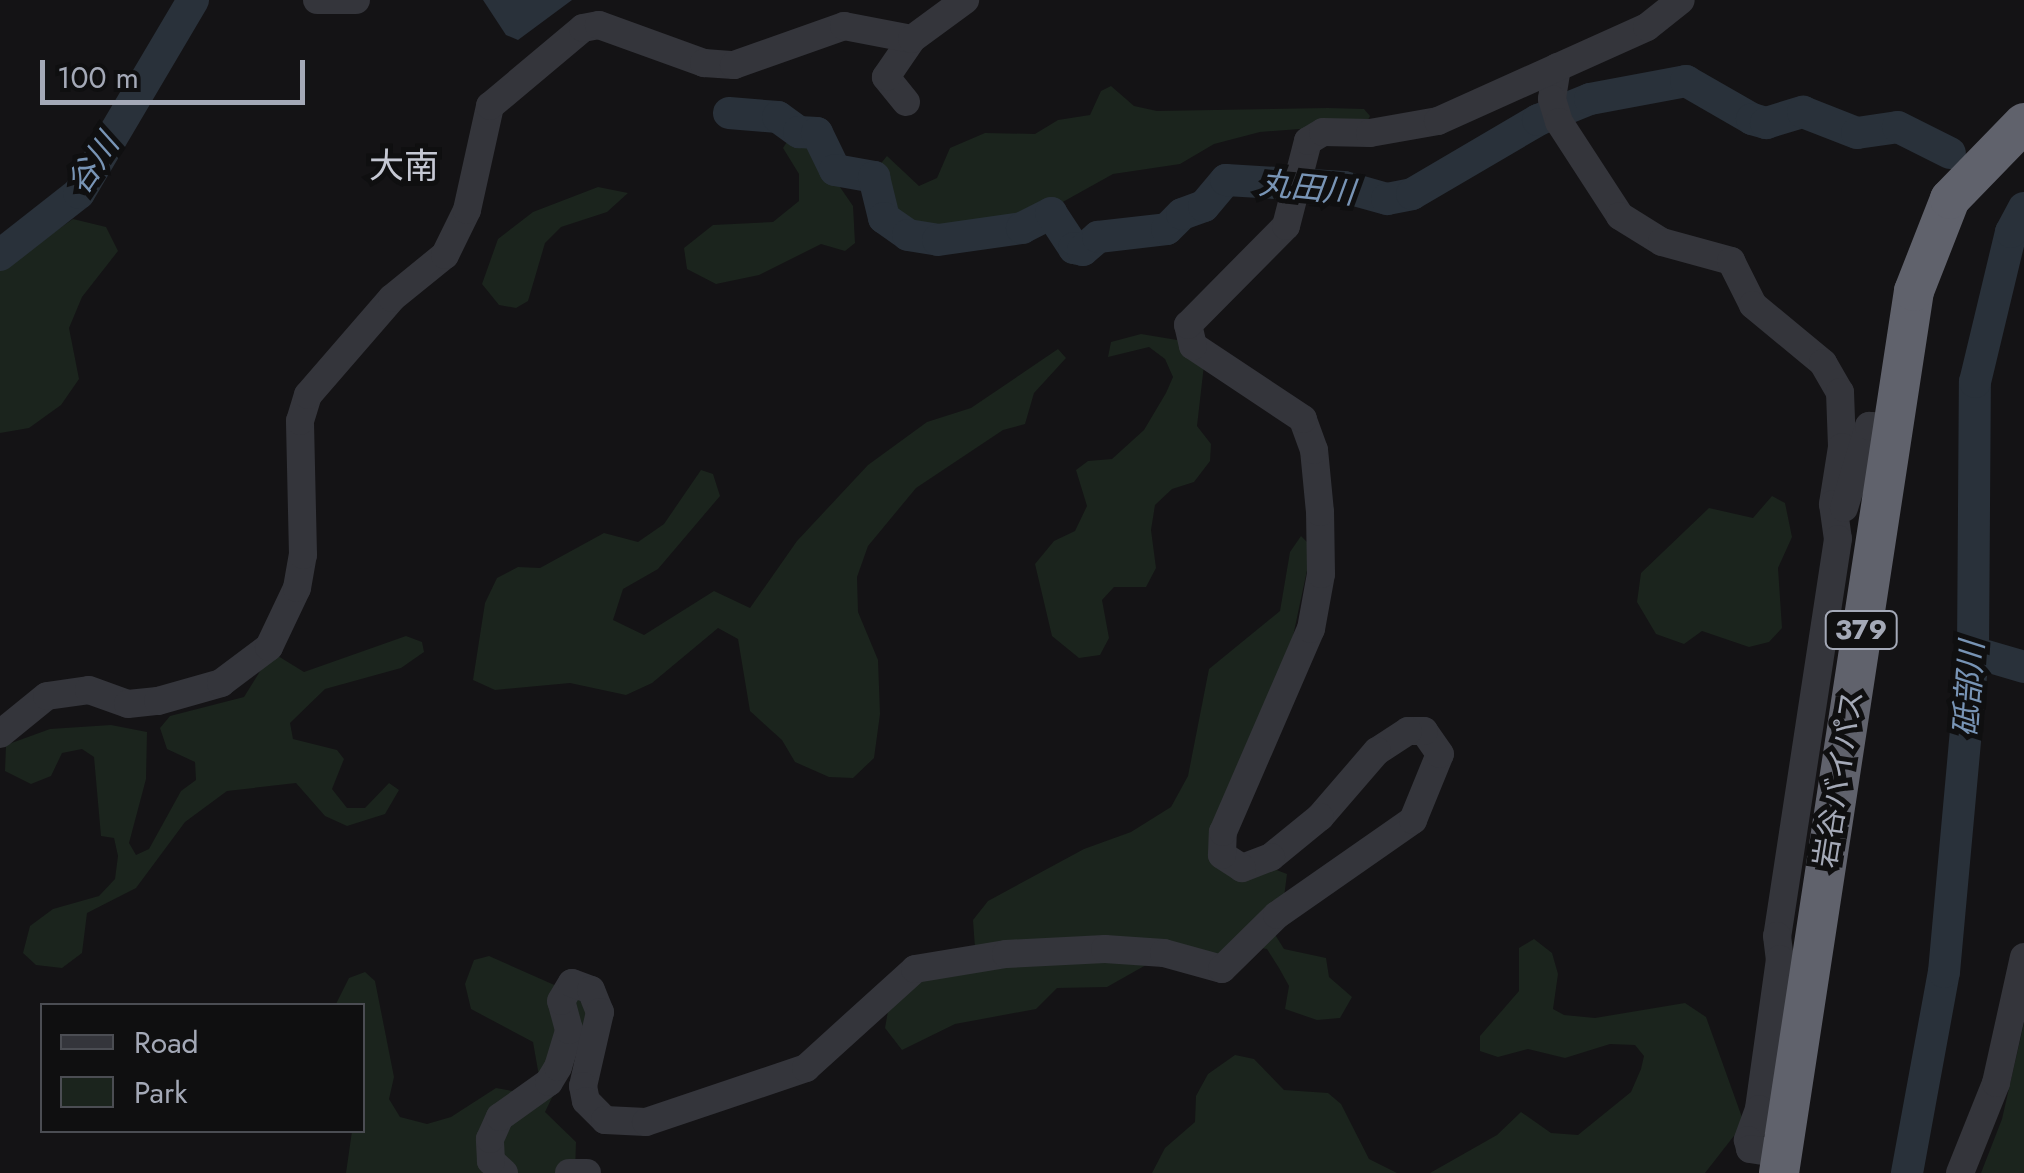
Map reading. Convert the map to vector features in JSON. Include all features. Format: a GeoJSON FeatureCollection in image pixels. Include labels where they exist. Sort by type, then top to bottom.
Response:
{"type":"FeatureCollection","features":[{"type":"Feature","properties":{"kind":"highway","name":"岩谷バイパス"},"geometry":{"type":"LineString","coordinates":[[1780,1164],[1914,291],[1950,199],[2024,123]]}},
{"type":"Feature","properties":{"kind":"street"},"geometry":{"type":"LineString","coordinates":[[317,0],[356,0]]}},
{"type":"Feature","properties":{"kind":"street"},"geometry":{"type":"LineString","coordinates":[[906,102],[886,77],[912,39],[965,0]]}},
{"type":"Feature","properties":{"kind":"street"},"geometry":{"type":"LineString","coordinates":[[504,1173],[491,1161],[490,1138],[500,1117],[549,1082],[558,1067],[569,1030],[562,1000],[572,983],[591,990],[600,1012],[582,1086],[586,1101],[605,1120],[646,1122],[806,1068],[915,969],[1006,954],[1105,949],[1164,953],[1222,969],[1277,915],[1413,820],[1440,754],[1424,732],[1408,730],[1377,751],[1320,817],[1255,867],[1230,866],[1219,846],[1311,629],[1322,529],[1314,450],[1303,420],[1193,346],[1188,324],[1286,226],[1308,140],[1323,132],[1370,133],[1438,121],[1647,27],[1682,0]]}},
{"type":"Feature","properties":{"kind":"street"},"geometry":{"type":"LineString","coordinates":[[0,734],[47,696],[89,690],[128,704],[158,701],[221,683],[269,647],[297,588],[303,556],[300,421],[308,394],[392,298],[446,254],[467,210],[490,106],[583,28],[599,25],[720,66],[844,26],[912,39]]}},
{"type":"Feature","properties":{"kind":"street"},"geometry":{"type":"LineString","coordinates":[[1557,67],[1556,110],[1627,223],[1662,242],[1730,262],[1752,305],[1823,364],[1840,392],[1835,518],[1838,539],[1812,691],[1809,757],[1777,936],[1780,959],[1760,1109],[1748,1140],[1750,1149],[1780,1164]]}},
{"type":"Feature","properties":{"kind":"street"},"geometry":{"type":"LineString","coordinates":[[1824,546],[1835,518],[1845,506],[1870,426],[1892,427]]}},
{"type":"Feature","properties":{"kind":"street"},"geometry":{"type":"LineString","coordinates":[[1960,1173],[1990,1100],[2024,957]]}},
{"type":"Feature","properties":{"kind":"street"},"geometry":{"type":"LineString","coordinates":[[570,1173],[588,1173]]}},
{"type":"Feature","properties":{"kind":"green space"},"geometry":{"type":"Polygon","coordinates":[[[1111,86],[1134,106],[1157,111],[1328,108],[1364,109],[1370,116],[1366,124],[1260,132],[1214,144],[1180,164],[1113,174],[1025,223],[939,238],[889,215],[877,168],[887,156],[919,186],[937,178],[950,148],[985,133],[1035,134],[1058,120],[1090,115],[1101,91],[1111,86]]]}},
{"type":"Feature","properties":{"kind":"green space"},"geometry":{"type":"Polygon","coordinates":[[[792,134],[811,145],[853,206],[855,243],[845,251],[821,244],[759,275],[716,284],[687,269],[684,248],[713,225],[773,222],[799,201],[799,174],[783,148],[792,134]]]}},
{"type":"Feature","properties":{"kind":"green space"},"geometry":{"type":"Polygon","coordinates":[[[598,187],[628,193],[607,212],[561,227],[545,243],[528,301],[516,308],[499,305],[482,284],[498,239],[533,212],[598,187]]]}},
{"type":"Feature","properties":{"kind":"green space"},"geometry":{"type":"Polygon","coordinates":[[[73,219],[106,227],[118,251],[82,297],[69,328],[79,379],[61,405],[29,428],[0,433],[0,270],[73,219]]]}},
{"type":"Feature","properties":{"kind":"green space"},"geometry":{"type":"Polygon","coordinates":[[[1141,334],[1183,341],[1204,365],[1197,426],[1211,444],[1210,461],[1194,482],[1172,489],[1155,505],[1151,530],[1156,568],[1146,587],[1114,587],[1102,600],[1109,638],[1100,655],[1079,658],[1052,636],[1035,564],[1054,541],[1075,531],[1087,506],[1076,470],[1088,461],[1112,459],[1144,430],[1166,393],[1173,377],[1165,359],[1149,347],[1108,357],[1111,342],[1141,334]]]}},
{"type":"Feature","properties":{"kind":"green space"},"geometry":{"type":"Polygon","coordinates":[[[1058,349],[1066,358],[1034,393],[1025,424],[1003,430],[916,488],[868,546],[857,577],[858,612],[878,660],[880,714],[874,758],[853,778],[829,777],[795,762],[782,740],[750,711],[738,639],[718,628],[652,683],[626,695],[570,683],[495,690],[473,680],[485,603],[497,578],[518,567],[540,568],[604,533],[638,542],[664,524],[701,470],[713,474],[720,496],[658,569],[623,589],[613,620],[644,635],[714,591],[750,608],[797,541],[868,465],[927,422],[971,408],[1058,349]]]}},
{"type":"Feature","properties":{"kind":"green space"},"geometry":{"type":"Polygon","coordinates":[[[1772,496],[1785,503],[1792,537],[1778,568],[1782,628],[1769,642],[1749,647],[1702,631],[1684,644],[1656,634],[1637,602],[1641,573],[1709,508],[1753,518],[1772,496]]]}},
{"type":"Feature","properties":{"kind":"green space"},"geometry":{"type":"Polygon","coordinates":[[[1301,536],[1312,547],[1292,641],[1211,845],[1287,874],[1284,897],[1272,901],[1264,917],[1284,949],[1326,958],[1329,977],[1352,997],[1340,1018],[1317,1020],[1285,1009],[1289,986],[1267,949],[1250,946],[1228,957],[1146,965],[1107,987],[1057,988],[1036,1009],[955,1024],[902,1050],[885,1028],[891,994],[975,948],[973,920],[988,901],[1084,849],[1131,832],[1171,807],[1188,776],[1209,669],[1280,611],[1290,552],[1301,536]]]}},
{"type":"Feature","properties":{"kind":"green space"},"geometry":{"type":"Polygon","coordinates":[[[406,636],[422,642],[424,652],[401,668],[325,689],[290,723],[293,739],[337,750],[344,759],[332,789],[347,808],[365,808],[389,783],[399,790],[385,814],[347,826],[325,816],[296,783],[227,791],[185,822],[136,888],[87,913],[82,953],[62,968],[36,965],[23,953],[30,926],[53,909],[99,896],[115,879],[118,856],[114,838],[101,836],[94,757],[82,749],[62,753],[51,776],[31,784],[5,771],[6,745],[50,729],[111,725],[147,732],[146,779],[129,843],[136,855],[149,849],[181,791],[196,780],[195,762],[167,749],[160,728],[170,716],[244,697],[267,660],[278,656],[304,672],[406,636]]]}},
{"type":"Feature","properties":{"kind":"green space"},"geometry":{"type":"Polygon","coordinates":[[[1534,939],[1552,953],[1558,974],[1553,1009],[1564,1015],[1595,1018],[1685,1003],[1706,1017],[1744,1123],[1705,1173],[1430,1173],[1497,1135],[1521,1112],[1551,1133],[1578,1135],[1631,1092],[1644,1056],[1635,1045],[1610,1044],[1565,1058],[1528,1049],[1498,1057],[1480,1051],[1480,1036],[1519,991],[1519,948],[1534,939]]]}},
{"type":"Feature","properties":{"kind":"green space"},"geometry":{"type":"Polygon","coordinates":[[[489,956],[577,995],[590,1019],[545,1112],[576,1142],[575,1173],[346,1173],[352,1133],[365,1133],[365,1003],[336,1003],[349,978],[365,972],[375,981],[394,1077],[389,1099],[400,1117],[427,1124],[451,1117],[496,1088],[524,1093],[539,1076],[533,1042],[471,1009],[465,984],[474,960],[489,956]]]}},
{"type":"Feature","properties":{"kind":"green space"},"geometry":{"type":"Polygon","coordinates":[[[2024,1023],[2024,1173],[1981,1173],[2002,1119],[2024,1023]]]}},
{"type":"Feature","properties":{"kind":"green space"},"geometry":{"type":"Polygon","coordinates":[[[1235,1055],[1254,1059],[1284,1090],[1328,1093],[1341,1104],[1369,1159],[1397,1173],[1152,1173],[1165,1148],[1195,1122],[1196,1096],[1208,1074],[1235,1055]]]}},
{"type":"Feature","properties":{"kind":"shaded area"},"geometry":{"type":"Polygon","coordinates":[[[483,0],[572,0],[518,40],[506,35],[483,0]]]}},
{"type":"Feature","properties":{"kind":"waterway","name":"谷川"},"geometry":{"type":"LineString","coordinates":[[0,255],[79,193],[193,0]]}},
{"type":"Feature","properties":{"kind":"waterway","name":"丸田川"},"geometry":{"type":"LineString","coordinates":[[729,113],[778,117],[799,132],[817,133],[835,170],[874,177],[884,218],[908,235],[938,240],[1022,228],[1051,213],[1074,248],[1083,250],[1098,237],[1167,229],[1182,214],[1204,206],[1226,180],[1344,187],[1387,199],[1412,194],[1538,120],[1590,99],[1686,81],[1766,123],[1803,112],[1857,133],[1898,127],[1950,153]]}},
{"type":"Feature","properties":{"kind":"waterway","name":"砥部川"},"geometry":{"type":"LineString","coordinates":[[1907,1173],[1944,972],[1973,652],[1975,382],[2011,232],[2024,208]]}},
{"type":"Feature","properties":{"kind":"waterway"},"geometry":{"type":"LineString","coordinates":[[1973,652],[2024,667]]}},
{"type":"Feature","properties":{"kind":"district","name":"大南"},"geometry":{"type":"Point","coordinates":[404,166]}}]}
